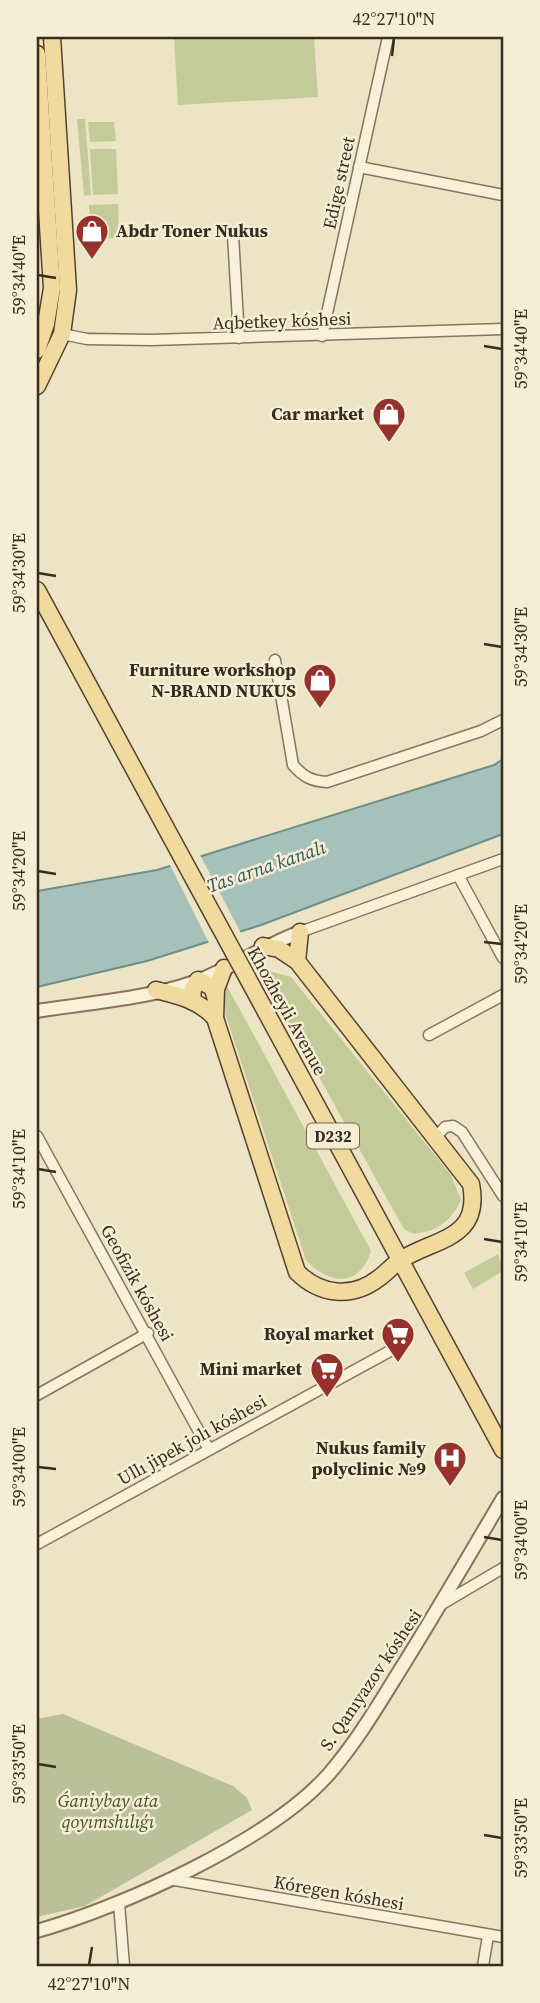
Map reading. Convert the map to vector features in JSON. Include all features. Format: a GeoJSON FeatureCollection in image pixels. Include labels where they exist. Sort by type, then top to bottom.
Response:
{"type":"FeatureCollection","features":[{"type":"Feature","properties":{"kind":"main road"},"geometry":{"type":"LineString","coordinates":[[37,386],[62,334],[68,271],[52,37]]}},
{"type":"Feature","properties":{"kind":"main road"},"geometry":{"type":"LineString","coordinates":[[37,54],[52,289],[46,324],[37,350]]}},
{"type":"Feature","properties":{"kind":"main road","name":"Khozheyli Avenue"},"geometry":{"type":"LineString","coordinates":[[37,590],[503,1451]]}},
{"type":"Feature","properties":{"kind":"main road"},"geometry":{"type":"LineString","coordinates":[[297,961],[300,932]]}},
{"type":"Feature","properties":{"kind":"main road"},"geometry":{"type":"LineString","coordinates":[[224,968],[215,996],[215,1018],[297,1272],[322,1291],[338,1292],[368,1285],[401,1260],[449,1238],[462,1228],[471,1214],[471,1184],[297,961],[279,949],[263,946]]}},
{"type":"Feature","properties":{"kind":"main road"},"geometry":{"type":"LineString","coordinates":[[192,1001],[193,989],[198,980],[212,987],[215,996]]}},
{"type":"Feature","properties":{"kind":"main road"},"geometry":{"type":"LineString","coordinates":[[156,990],[205,1007],[215,1018]]}},
{"type":"Feature","properties":{"kind":"street","name":"Edige street"},"geometry":{"type":"LineString","coordinates":[[322,337],[388,37]]}},
{"type":"Feature","properties":{"kind":"street"},"geometry":{"type":"LineString","coordinates":[[359,167],[503,195]]}},
{"type":"Feature","properties":{"kind":"street"},"geometry":{"type":"LineString","coordinates":[[233,235],[239,338]]}},
{"type":"Feature","properties":{"kind":"street","name":"Aqbetkey kóshesi"},"geometry":{"type":"LineString","coordinates":[[62,334],[111,340],[322,337],[503,329]]}},
{"type":"Feature","properties":{"kind":"street"},"geometry":{"type":"LineString","coordinates":[[275,660],[293,765],[303,777],[316,781],[340,778],[481,731],[503,720]]}},
{"type":"Feature","properties":{"kind":"street"},"geometry":{"type":"LineString","coordinates":[[37,1011],[198,980],[263,946],[503,859]]}},
{"type":"Feature","properties":{"kind":"street"},"geometry":{"type":"LineString","coordinates":[[458,875],[503,958]]}},
{"type":"Feature","properties":{"kind":"street"},"geometry":{"type":"LineString","coordinates":[[429,1035],[503,995]]}},
{"type":"Feature","properties":{"kind":"street"},"geometry":{"type":"LineString","coordinates":[[435,1138],[445,1127],[453,1126],[462,1132],[503,1196]]}},
{"type":"Feature","properties":{"kind":"street","name":"Geofizik kóshesi"},"geometry":{"type":"LineString","coordinates":[[37,1136],[148,1333],[208,1448]]}},
{"type":"Feature","properties":{"kind":"street"},"geometry":{"type":"LineString","coordinates":[[37,1395],[148,1333]]}},
{"type":"Feature","properties":{"kind":"street","name":"Ullı jipek jolı kóshesi"},"geometry":{"type":"LineString","coordinates":[[37,1544],[208,1448],[401,1345]]}},
{"type":"Feature","properties":{"kind":"street","name":"S. Qanıyazov kóshesi"},"geometry":{"type":"LineString","coordinates":[[37,1931],[83,1918],[169,1879],[241,1840],[288,1810],[327,1776],[364,1728],[442,1604],[503,1498]]}},
{"type":"Feature","properties":{"kind":"street"},"geometry":{"type":"LineString","coordinates":[[442,1604],[503,1569]]}},
{"type":"Feature","properties":{"kind":"street","name":"Kóregen kóshesi"},"geometry":{"type":"LineString","coordinates":[[169,1879],[503,1937]]}},
{"type":"Feature","properties":{"kind":"street"},"geometry":{"type":"LineString","coordinates":[[119,1903],[124,1966]]}},
{"type":"Feature","properties":{"kind":"street"},"geometry":{"type":"LineString","coordinates":[[483,1966],[488,1936]]}},
{"type":"Feature","properties":{"kind":"green space"},"geometry":{"type":"Polygon","coordinates":[[[174,37],[314,37],[318,97],[178,105],[174,37]]]}},
{"type":"Feature","properties":{"kind":"green space"},"geometry":{"type":"Polygon","coordinates":[[[77,119],[85,119],[91,195],[84,196],[77,119]]]}},
{"type":"Feature","properties":{"kind":"green space"},"geometry":{"type":"Polygon","coordinates":[[[88,122],[114,122],[116,141],[90,142],[88,122]]]}},
{"type":"Feature","properties":{"kind":"green space"},"geometry":{"type":"Polygon","coordinates":[[[90,149],[116,149],[118,194],[93,195],[90,149]]]}},
{"type":"Feature","properties":{"kind":"green space"},"geometry":{"type":"Polygon","coordinates":[[[118,204],[119,238],[91,239],[89,205],[118,204]]]}},
{"type":"Feature","properties":{"kind":"green space"},"geometry":{"type":"Polygon","coordinates":[[[258,968],[291,977],[451,1175],[461,1200],[443,1224],[414,1234],[404,1229],[258,968]]]}},
{"type":"Feature","properties":{"kind":"green space"},"geometry":{"type":"Polygon","coordinates":[[[226,984],[371,1251],[366,1263],[351,1277],[334,1278],[306,1260],[225,1013],[222,996],[226,984]]]}},
{"type":"Feature","properties":{"kind":"green space"},"geometry":{"type":"Polygon","coordinates":[[[498,1254],[503,1271],[473,1289],[464,1273],[498,1254]]]}},
{"type":"Feature","properties":{"kind":"green space","name":"Ǵaniybay ata qoyımshılıǵı"},"geometry":{"type":"Polygon","coordinates":[[[63,1714],[233,1786],[247,1798],[252,1810],[85,1906],[37,1917],[37,1719],[63,1714]]]}},
{"type":"Feature","properties":{"kind":"water","name":"Tas arna kanalı"},"geometry":{"type":"Polygon","coordinates":[[[503,759],[503,834],[261,925],[147,961],[37,987],[37,891],[157,870],[494,765],[503,759]]]}},
{"type":"Feature","properties":{"kind":"pier"},"geometry":{"type":"Polygon","coordinates":[[[199,853],[242,935],[210,945],[169,863],[199,853]]]}},
{"type":"Feature","properties":{"kind":"place","name":"Abdr Toner Nukus"},"geometry":{"type":"Point","coordinates":[92,261]}},
{"type":"Feature","properties":{"kind":"place","name":"Car market"},"geometry":{"type":"Point","coordinates":[389,444]}},
{"type":"Feature","properties":{"kind":"place","name":"Furniture workshop N-BRAND NUKUS"},"geometry":{"type":"Point","coordinates":[320,710]}},
{"type":"Feature","properties":{"kind":"place","name":"Royal market"},"geometry":{"type":"Point","coordinates":[398,1364]}},
{"type":"Feature","properties":{"kind":"place","name":"Mini market"},"geometry":{"type":"Point","coordinates":[327,1399]}},
{"type":"Feature","properties":{"kind":"place","name":"Nukus family polyclinic №9"},"geometry":{"type":"Point","coordinates":[450,1488]}}]}
